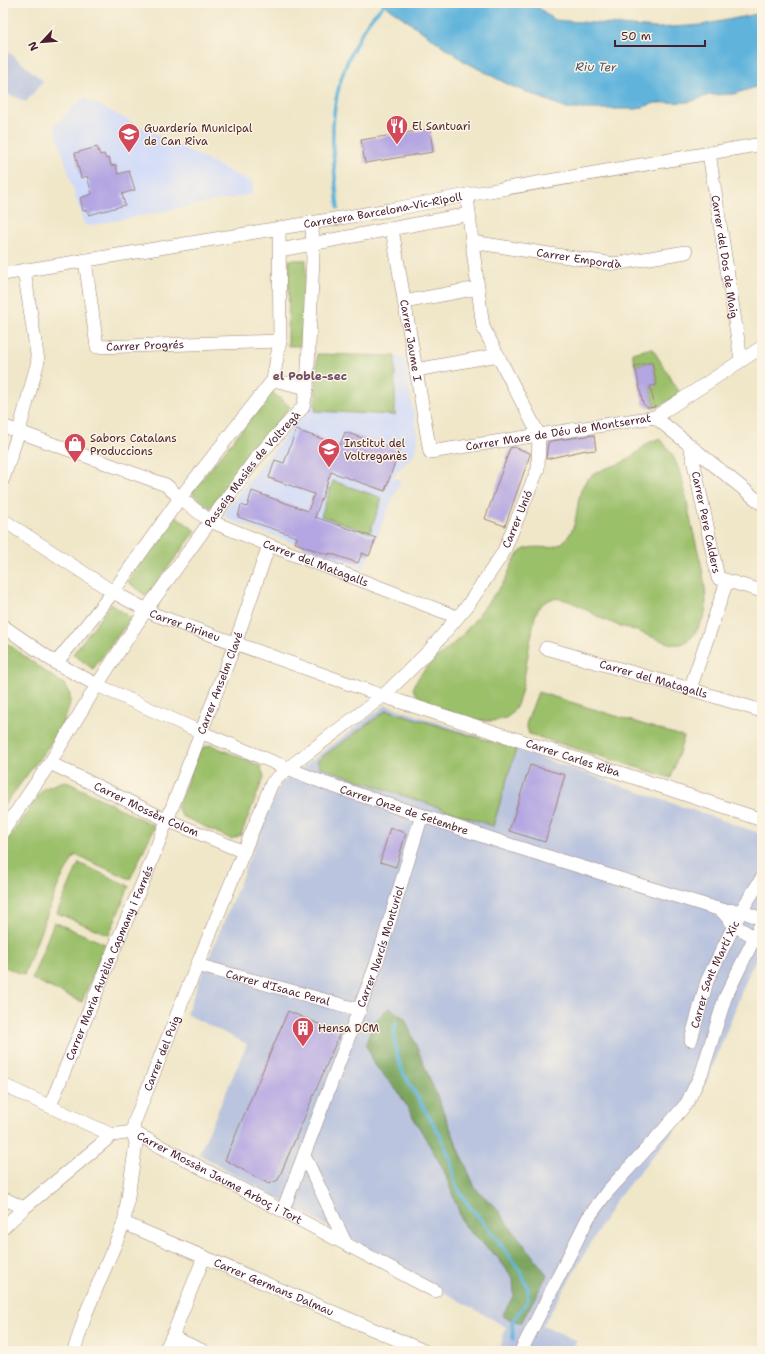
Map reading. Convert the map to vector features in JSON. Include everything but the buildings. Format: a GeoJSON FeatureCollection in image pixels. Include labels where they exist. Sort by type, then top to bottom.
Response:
{"type":"FeatureCollection","features":[{"type":"Feature","properties":{"kind":"street","name":"Carretera Barcelona-Vic-Ripoll"},"geometry":{"type":"LineString","coordinates":[[3,274],[389,210],[762,144]]}},
{"type":"Feature","properties":{"kind":"street","name":"Carrer del Dos de Maig"},"geometry":{"type":"LineString","coordinates":[[709,153],[741,360]]}},
{"type":"Feature","properties":{"kind":"street","name":"Carrer Unió"},"geometry":{"type":"LineString","coordinates":[[288,768],[383,696],[429,650],[468,605],[503,553],[538,469],[539,435],[484,327],[467,195]]}},
{"type":"Feature","properties":{"kind":"street"},"geometry":{"type":"LineString","coordinates":[[280,250],[469,214]]}},
{"type":"Feature","properties":{"kind":"street","name":"Passeig Masies de Voltregà"},"geometry":{"type":"LineString","coordinates":[[3,831],[50,763],[97,685],[146,610],[256,458],[303,407],[307,388],[313,244],[312,222]]}},
{"type":"Feature","properties":{"kind":"street"},"geometry":{"type":"LineString","coordinates":[[56,663],[113,592],[180,498],[273,380],[280,341],[279,228]]}},
{"type":"Feature","properties":{"kind":"street","name":"Carrer Jaume I"},"geometry":{"type":"LineString","coordinates":[[392,229],[430,452]]}},
{"type":"Feature","properties":{"kind":"street","name":"Carrer Empordà"},"geometry":{"type":"LineString","coordinates":[[472,242],[614,264],[686,252]]}},
{"type":"Feature","properties":{"kind":"street","name":"Carrer Progrés"},"geometry":{"type":"LineString","coordinates":[[85,260],[98,347],[280,341]]}},
{"type":"Feature","properties":{"kind":"street"},"geometry":{"type":"LineString","coordinates":[[3,479],[19,431],[38,361],[24,270]]}},
{"type":"Feature","properties":{"kind":"street"},"geometry":{"type":"LineString","coordinates":[[404,302],[478,288]]}},
{"type":"Feature","properties":{"kind":"street","name":"Carrer Mare de Déu de Montserrat"},"geometry":{"type":"LineString","coordinates":[[430,452],[654,417],[762,347]]}},
{"type":"Feature","properties":{"kind":"street"},"geometry":{"type":"LineString","coordinates":[[416,370],[498,354]]}},
{"type":"Feature","properties":{"kind":"street"},"geometry":{"type":"LineString","coordinates":[[273,380],[307,388]]}},
{"type":"Feature","properties":{"kind":"street"},"geometry":{"type":"LineString","coordinates":[[654,417],[760,499]]}},
{"type":"Feature","properties":{"kind":"street","name":"Carrer del Matagalls"},"geometry":{"type":"LineString","coordinates":[[3,426],[166,485],[210,521],[457,618]]}},
{"type":"Feature","properties":{"kind":"street","name":"Carrer Pere Calders"},"geometry":{"type":"LineString","coordinates":[[690,445],[718,578],[762,592]]}},
{"type":"Feature","properties":{"kind":"street","name":"Carrer Pirineu"},"geometry":{"type":"LineString","coordinates":[[3,520],[113,592],[156,615],[383,696]]}},
{"type":"Feature","properties":{"kind":"street","name":"Carrer Anselm Clavé"},"geometry":{"type":"LineString","coordinates":[[167,820],[235,644],[269,545]]}},
{"type":"Feature","properties":{"kind":"street"},"geometry":{"type":"LineString","coordinates":[[690,688],[727,581]]}},
{"type":"Feature","properties":{"kind":"street","name":"Carrer Onze de Setembre"},"geometry":{"type":"LineString","coordinates":[[3,626],[56,663],[97,685],[201,732],[324,783],[510,845],[721,910],[741,911]]}},
{"type":"Feature","properties":{"kind":"street","name":"Carrer del Matagalls"},"geometry":{"type":"LineString","coordinates":[[546,648],[690,688],[762,711]]}},
{"type":"Feature","properties":{"kind":"street","name":"Carrer Carles Riba"},"geometry":{"type":"LineString","coordinates":[[383,696],[762,820]]}},
{"type":"Feature","properties":{"kind":"street","name":"Carrer Mossèn Colom"},"geometry":{"type":"LineString","coordinates":[[50,763],[167,820],[244,852]]}},
{"type":"Feature","properties":{"kind":"street","name":"Carrer del Puig"},"geometry":{"type":"LineString","coordinates":[[74,1351],[86,1313],[124,1223],[136,1144],[133,1132],[134,1123],[272,783],[288,768]]}},
{"type":"Feature","properties":{"kind":"street","name":"Carrer Narcís Monturiol"},"geometry":{"type":"LineString","coordinates":[[283,1210],[305,1157],[376,965],[422,815]]}},
{"type":"Feature","properties":{"kind":"street","name":"Carrer Maria Aurèlia Capmany i Farnés"},"geometry":{"type":"LineString","coordinates":[[50,1106],[146,875],[167,820]]}},
{"type":"Feature","properties":{"kind":"street","name":"Carrer Sant Martí Xic"},"geometry":{"type":"LineString","coordinates":[[691,1040],[707,981],[741,911],[762,878]]}},
{"type":"Feature","properties":{"kind":"street"},"geometry":{"type":"LineString","coordinates":[[721,910],[734,925],[754,937]]}},
{"type":"Feature","properties":{"kind":"street"},"geometry":{"type":"LineString","coordinates":[[521,1351],[588,1218],[607,1192],[687,1103],[702,1072],[725,998],[762,921],[741,911]]}},
{"type":"Feature","properties":{"kind":"street","name":"Carrer d'Isaac Peral"},"geometry":{"type":"LineString","coordinates":[[197,965],[360,1010]]}},
{"type":"Feature","properties":{"kind":"street"},"geometry":{"type":"LineString","coordinates":[[3,1085],[112,1135],[24,1208],[3,1228]]}},
{"type":"Feature","properties":{"kind":"street","name":"Carrer Mossèn Jaume Arboç i Tort"},"geometry":{"type":"LineString","coordinates":[[112,1135],[133,1132],[435,1291]]}},
{"type":"Feature","properties":{"kind":"street"},"geometry":{"type":"LineString","coordinates":[[305,1157],[346,1244]]}},
{"type":"Feature","properties":{"kind":"street"},"geometry":{"type":"LineString","coordinates":[[3,1198],[24,1208]]}},
{"type":"Feature","properties":{"kind":"street","name":"Carrer Germans Dalmau"},"geometry":{"type":"LineString","coordinates":[[124,1223],[424,1351]]}},
{"type":"Feature","properties":{"kind":"street"},"geometry":{"type":"LineString","coordinates":[[164,1351],[172,1337],[204,1257]]}},
{"type":"Feature","properties":{"kind":"street"},"geometry":{"type":"LineString","coordinates":[[172,1337],[203,1351]]}},
{"type":"Feature","properties":{"kind":"shaded area"},"geometry":{"type":"Polygon","coordinates":[[[3,47],[43,81],[26,102],[3,92],[3,47]]]}},
{"type":"Feature","properties":{"kind":"shaded area","name":"Guardería Municipal de Can Riva"},"geometry":{"type":"Polygon","coordinates":[[[84,98],[253,183],[252,194],[88,226],[84,224],[54,125],[84,98]]]}},
{"type":"Feature","properties":{"kind":"shaded area","name":"Institut del Voltreganès"},"geometry":{"type":"Polygon","coordinates":[[[317,354],[404,357],[418,440],[414,454],[392,477],[401,480],[364,568],[228,519],[224,513],[315,401],[317,354]]]}},
{"type":"Feature","properties":{"kind":"shaded area"},"geometry":{"type":"Polygon","coordinates":[[[386,705],[762,834],[762,949],[749,973],[707,1082],[670,1136],[616,1200],[543,1325],[577,1341],[571,1351],[499,1351],[506,1327],[199,1154],[247,1044],[186,1014],[280,784],[386,705]],[[405,1019],[375,1065],[399,1093],[443,1168],[464,1226],[498,1258],[513,1278],[514,1295],[502,1316],[546,1275],[475,1188],[405,1019]]]}},
{"type":"Feature","properties":{"kind":"green space"},"geometry":{"type":"Polygon","coordinates":[[[289,260],[306,260],[305,346],[288,346],[289,260]]]}},
{"type":"Feature","properties":{"kind":"green space"},"geometry":{"type":"Polygon","coordinates":[[[652,348],[680,393],[662,405],[655,407],[650,386],[657,385],[652,362],[635,366],[632,353],[652,348]]]}},
{"type":"Feature","properties":{"kind":"green space"},"geometry":{"type":"Polygon","coordinates":[[[317,354],[395,356],[395,415],[315,411],[317,354]]]}},
{"type":"Feature","properties":{"kind":"green space"},"geometry":{"type":"Polygon","coordinates":[[[272,392],[290,407],[210,508],[191,493],[272,392]]]}},
{"type":"Feature","properties":{"kind":"green space"},"geometry":{"type":"Polygon","coordinates":[[[659,439],[672,454],[680,473],[700,559],[706,593],[705,612],[697,630],[692,637],[686,642],[680,644],[668,643],[612,623],[563,599],[549,600],[541,606],[536,614],[520,696],[513,712],[507,717],[500,720],[483,721],[464,717],[434,706],[419,697],[413,689],[420,675],[470,626],[502,585],[516,556],[528,548],[549,547],[559,545],[564,541],[574,526],[581,492],[584,484],[589,478],[597,472],[627,460],[650,442],[659,439]]]}},
{"type":"Feature","properties":{"kind":"green space"},"geometry":{"type":"Polygon","coordinates":[[[333,481],[382,498],[370,533],[321,516],[333,481]]]}},
{"type":"Feature","properties":{"kind":"green space"},"geometry":{"type":"Polygon","coordinates":[[[176,516],[196,531],[146,596],[127,581],[176,516]]]}},
{"type":"Feature","properties":{"kind":"green space"},"geometry":{"type":"Polygon","coordinates":[[[111,604],[131,618],[93,669],[73,654],[111,604]]]}},
{"type":"Feature","properties":{"kind":"green space"},"geometry":{"type":"Polygon","coordinates":[[[3,640],[64,684],[70,695],[70,701],[65,718],[56,736],[3,807],[3,640]]]}},
{"type":"Feature","properties":{"kind":"green space"},"geometry":{"type":"Polygon","coordinates":[[[538,692],[684,737],[671,778],[529,734],[526,724],[538,692]]]}},
{"type":"Feature","properties":{"kind":"green space"},"geometry":{"type":"Polygon","coordinates":[[[387,710],[516,749],[493,826],[320,767],[318,760],[387,710]]]}},
{"type":"Feature","properties":{"kind":"green space"},"geometry":{"type":"Polygon","coordinates":[[[211,745],[260,766],[264,776],[241,835],[231,839],[182,816],[177,807],[200,749],[211,745]]]}},
{"type":"Feature","properties":{"kind":"green space"},"geometry":{"type":"Polygon","coordinates":[[[65,781],[155,826],[130,879],[75,855],[59,883],[24,975],[3,966],[3,851],[10,836],[43,789],[65,781]]]}},
{"type":"Feature","properties":{"kind":"green space"},"geometry":{"type":"Polygon","coordinates":[[[79,863],[129,886],[109,935],[57,913],[79,863]]]}},
{"type":"Feature","properties":{"kind":"green space"},"geometry":{"type":"Polygon","coordinates":[[[54,922],[105,944],[82,1002],[32,979],[54,922]]]}},
{"type":"Feature","properties":{"kind":"green space"},"geometry":{"type":"Polygon","coordinates":[[[389,1007],[405,1019],[475,1188],[496,1208],[547,1275],[521,1323],[502,1316],[514,1295],[513,1278],[498,1258],[464,1226],[443,1168],[399,1093],[375,1065],[366,1044],[373,1023],[389,1007]]]}},
{"type":"Feature","properties":{"kind":"water","name":"Riu Ter"},"geometry":{"type":"Polygon","coordinates":[[[382,3],[533,3],[554,20],[658,28],[702,25],[762,13],[762,85],[734,94],[709,95],[690,102],[655,103],[637,109],[569,109],[509,85],[464,61],[382,3]]]}},
{"type":"Feature","properties":{"kind":"waterway"},"geometry":{"type":"LineString","coordinates":[[338,208],[333,144],[337,95],[343,74],[361,33],[369,21],[385,3]]}},
{"type":"Feature","properties":{"kind":"waterway"},"geometry":{"type":"LineString","coordinates":[[396,1022],[394,1032],[396,1051],[402,1071],[441,1137],[450,1159],[456,1186],[467,1203],[521,1272],[528,1288],[528,1300],[512,1322],[513,1339]]}},
{"type":"Feature","properties":{"kind":"place","name":"El Santuari"},"geometry":{"type":"Point","coordinates":[397,146]}},
{"type":"Feature","properties":{"kind":"place","name":"Guardería Municipal de Can Riva"},"geometry":{"type":"Point","coordinates":[129,154]}},
{"type":"Feature","properties":{"kind":"place","name":"Sabors Catalans Produccions"},"geometry":{"type":"Point","coordinates":[75,464]}},
{"type":"Feature","properties":{"kind":"place","name":"Institut del Voltreganès"},"geometry":{"type":"Point","coordinates":[329,468]}},
{"type":"Feature","properties":{"kind":"place","name":"Hensa DCM"},"geometry":{"type":"Point","coordinates":[303,1048]}},
{"type":"Feature","properties":{"kind":"district","name":"el Poble-sec"},"geometry":{"type":"Point","coordinates":[310,376]}}]}
